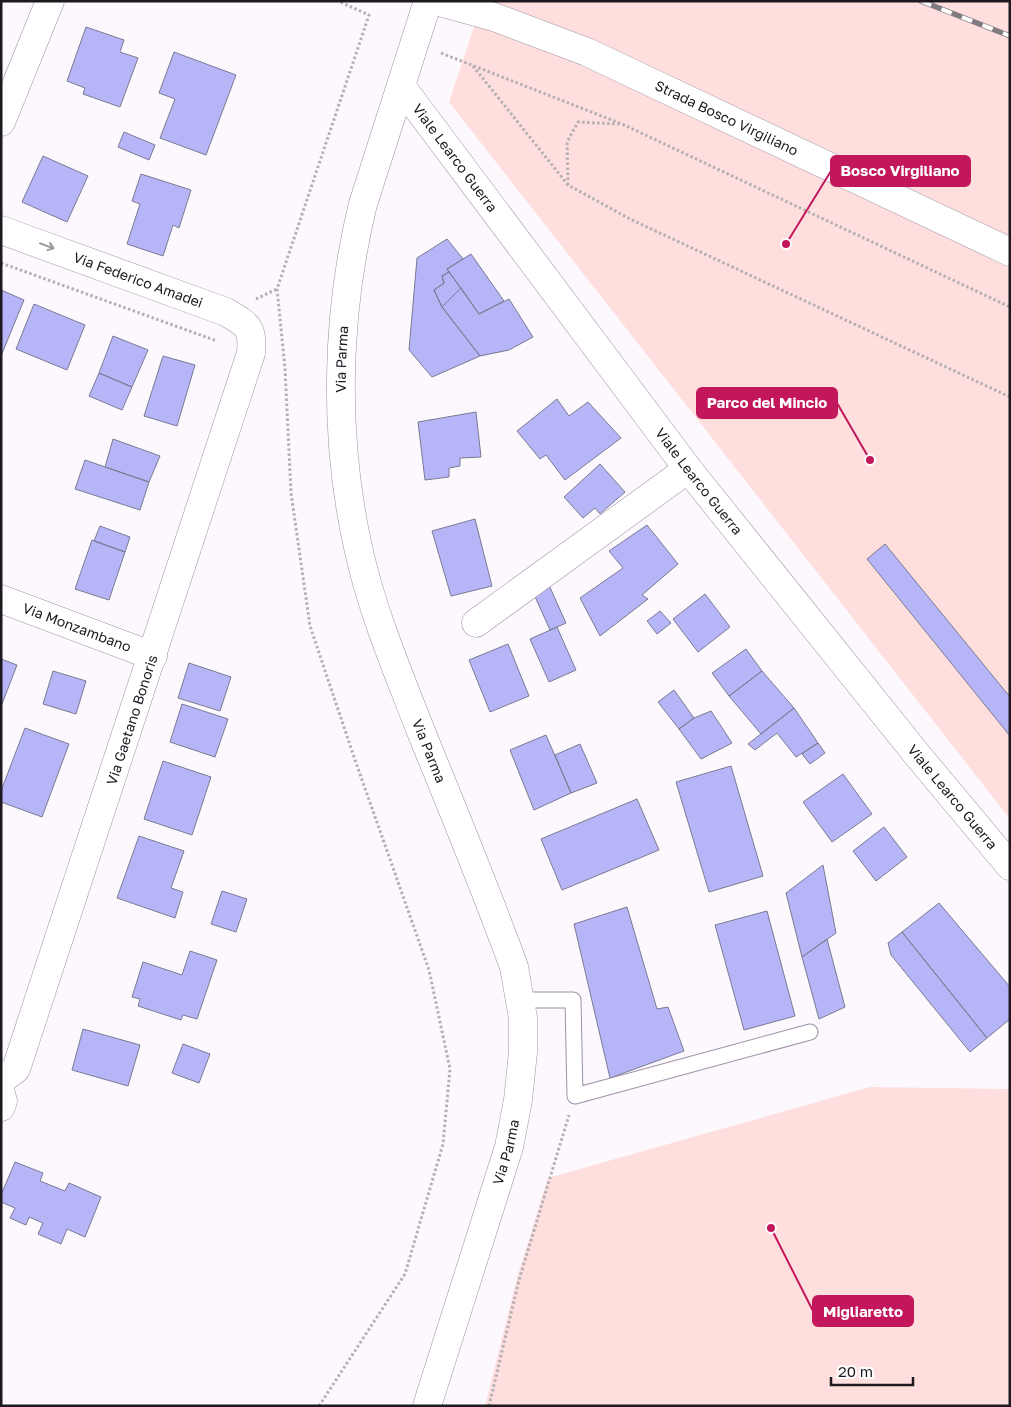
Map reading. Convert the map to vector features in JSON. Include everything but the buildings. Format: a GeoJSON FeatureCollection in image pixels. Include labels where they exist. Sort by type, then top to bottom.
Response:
{"type":"FeatureCollection","features":[{"type":"Feature","properties":{"kind":"street"},"geometry":{"type":"LineString","coordinates":[[1,122],[50,1]]}},
{"type":"Feature","properties":{"kind":"street","name":"Via Parma"},"geometry":{"type":"LineString","coordinates":[[427,1406],[509,1147],[518,1100],[523,1052],[523,1018],[514,967],[393,661],[374,606],[360,556],[348,497],[342,444],[341,393],[348,279],[362,204],[428,1]]}},
{"type":"Feature","properties":{"kind":"street","name":"Strada Bosco Virgiliano"},"geometry":{"type":"LineString","coordinates":[[436,1],[494,17],[587,52],[1010,252]]}},
{"type":"Feature","properties":{"kind":"street","name":"Viale Learco Guerra"},"geometry":{"type":"LineString","coordinates":[[401,86],[688,469],[919,757],[1010,866]]}},
{"type":"Feature","properties":{"kind":"street","name":"Via Federico Amadei"},"geometry":{"type":"LineString","coordinates":[[1,230],[226,312],[245,323],[252,336],[251,353]]}},
{"type":"Feature","properties":{"kind":"street","name":"Via Gaetano Bonoris"},"geometry":{"type":"LineString","coordinates":[[1,1080],[16,1069],[251,353]]}},
{"type":"Feature","properties":{"kind":"street"},"geometry":{"type":"LineString","coordinates":[[476,623],[688,469]]}},
{"type":"Feature","properties":{"kind":"street","name":"Via Monzambano"},"geometry":{"type":"LineString","coordinates":[[1,599],[153,656]]}},
{"type":"Feature","properties":{"kind":"street"},"geometry":{"type":"LineString","coordinates":[[1,1094],[3,1101],[1,1107]]}},
{"type":"Feature","properties":{"kind":"lane"},"geometry":{"type":"LineString","coordinates":[[520,1000],[573,1000],[575,1096],[810,1032]]}},
{"type":"Feature","properties":{"kind":"path"},"geometry":{"type":"LineString","coordinates":[[319,1406],[405,1274],[443,1144],[450,1069],[429,970],[354,760],[310,626],[291,493],[285,368],[278,289],[369,14],[338,1]]}},
{"type":"Feature","properties":{"kind":"path"},"geometry":{"type":"LineString","coordinates":[[415,42],[622,124],[1010,307]]}},
{"type":"Feature","properties":{"kind":"path"},"geometry":{"type":"LineString","coordinates":[[473,66],[568,185],[630,219],[1010,397]]}},
{"type":"Feature","properties":{"kind":"path"},"geometry":{"type":"LineString","coordinates":[[568,185],[566,142],[578,122],[622,124]]}},
{"type":"Feature","properties":{"kind":"path"},"geometry":{"type":"LineString","coordinates":[[1,263],[251,353]]}},
{"type":"Feature","properties":{"kind":"path"},"geometry":{"type":"LineString","coordinates":[[488,1406],[519,1280],[575,1096]]}},
{"type":"Feature","properties":{"kind":"shaded area"},"geometry":{"type":"Polygon","coordinates":[[[491,1],[1010,1],[1010,819],[449,102],[475,24],[481,26],[491,1]]]}},
{"type":"Feature","properties":{"kind":"shaded area"},"geometry":{"type":"Polygon","coordinates":[[[870,1087],[1010,1089],[1010,1406],[485,1406],[517,1278],[548,1178],[870,1087]]]}},
{"type":"Feature","properties":{"kind":"railway"},"geometry":{"type":"LineString","coordinates":[[921,1],[1010,36]]}},
{"type":"Feature","properties":{"kind":"place","name":"Bosco Virgiliano"},"geometry":{"type":"Point","coordinates":[786,244]}},
{"type":"Feature","properties":{"kind":"place","name":"Parco del Mincio"},"geometry":{"type":"Point","coordinates":[870,460]}},
{"type":"Feature","properties":{"kind":"place","name":"Migliaretto"},"geometry":{"type":"Point","coordinates":[771,1228]}}]}
